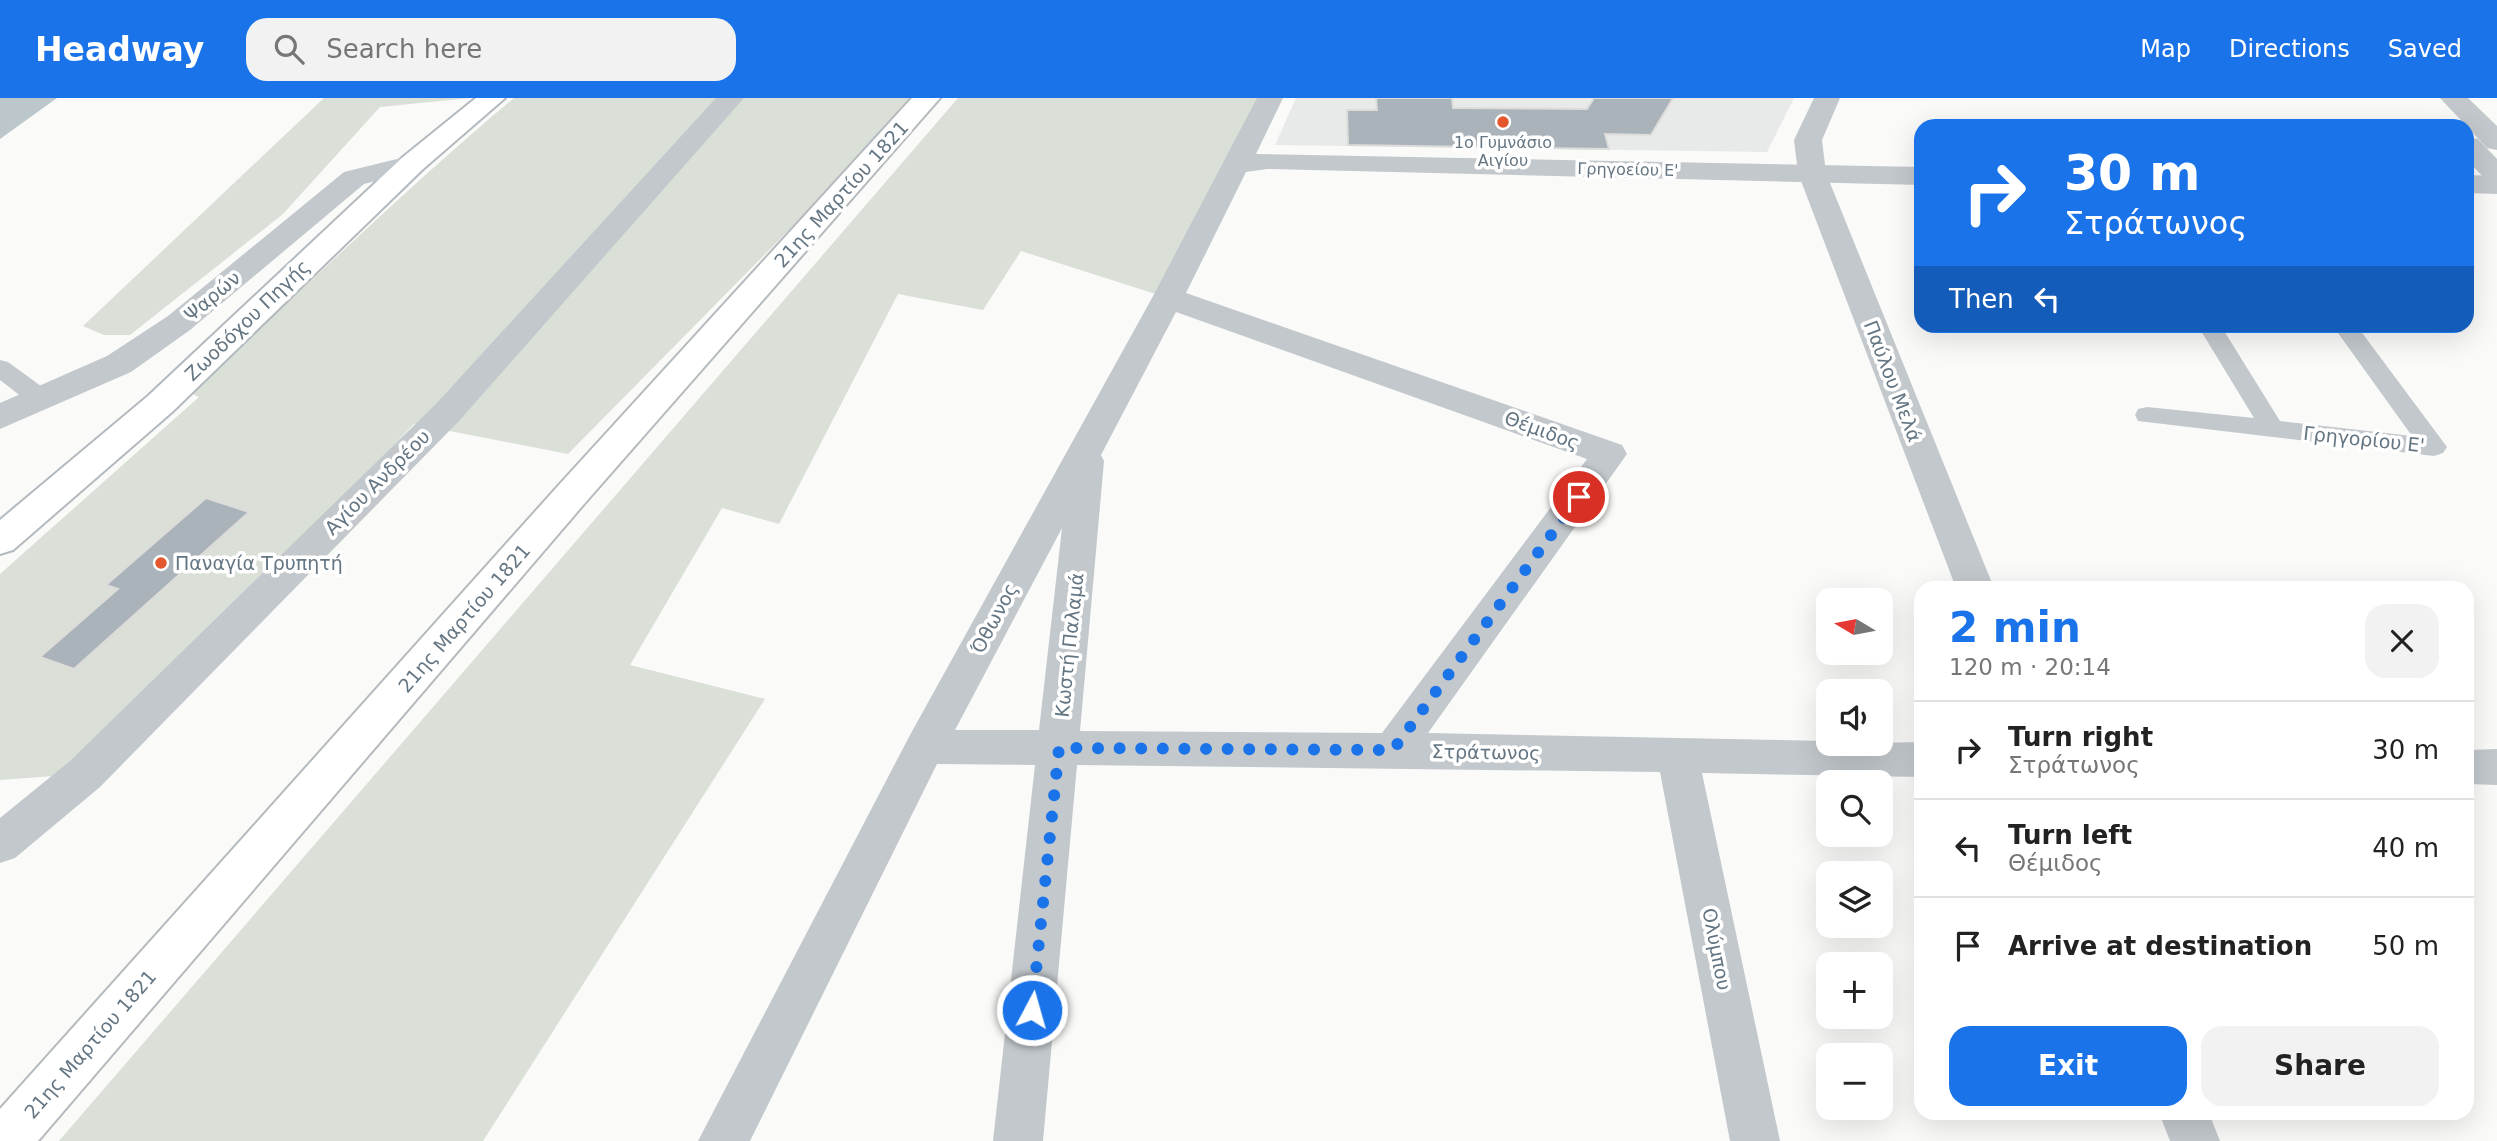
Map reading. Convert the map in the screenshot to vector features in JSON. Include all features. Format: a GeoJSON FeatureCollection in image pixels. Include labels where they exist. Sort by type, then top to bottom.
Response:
{"type":"FeatureCollection","features":[{"type":"Feature","properties":{"kind":"main road","name":"Ζωοδόχου Πηγής"},"geometry":{"type":"LineString","coordinates":[[0,540],[160,404],[413,163],[492,98]]}},
{"type":"Feature","properties":{"kind":"main road","name":"21ης Μαρτίου 1821"},"geometry":{"type":"LineString","coordinates":[[5,1141],[580,484],[927,98]]}},
{"type":"Feature","properties":{"kind":"street","name":"Αγίου Ανδρέου"},"geometry":{"type":"LineString","coordinates":[[0,844],[85,774],[447,413],[731,98]]}},
{"type":"Feature","properties":{"kind":"street","name":"Όθωνος"},"geometry":{"type":"LineString","coordinates":[[723,1141],[925,747],[1088,441],[1168,298],[1270,98]]}},
{"type":"Feature","properties":{"kind":"street","name":"Παύλου Μελά"},"geometry":{"type":"LineString","coordinates":[[1827,98],[1808,140],[1812,173],[1972,581]]}},
{"type":"Feature","properties":{"kind":"street"},"geometry":{"type":"LineString","coordinates":[[2474,128],[2497,142]]}},
{"type":"Feature","properties":{"kind":"street","name":"Γρηγοείου Ε'"},"geometry":{"type":"LineString","coordinates":[[1242,151],[1267,161],[1812,173]]}},
{"type":"Feature","properties":{"kind":"street"},"geometry":{"type":"LineString","coordinates":[[2474,151],[2497,175]]}},
{"type":"Feature","properties":{"kind":"street","name":"Ψαρών"},"geometry":{"type":"LineString","coordinates":[[0,417],[119,364],[179,323],[354,178],[413,163]]}},
{"type":"Feature","properties":{"kind":"street"},"geometry":{"type":"LineString","coordinates":[[1812,173],[1914,176]]}},
{"type":"Feature","properties":{"kind":"street"},"geometry":{"type":"LineString","coordinates":[[2474,184],[2497,185]]}},
{"type":"Feature","properties":{"kind":"street","name":"Θέμιδος"},"geometry":{"type":"LineString","coordinates":[[1168,298],[1609,454],[1393,750]]}},
{"type":"Feature","properties":{"kind":"street","name":"Κωστή Παλαμά"},"geometry":{"type":"LineString","coordinates":[[1018,1141],[1088,441]]}},
{"type":"Feature","properties":{"kind":"street","name":"Στράτωνος"},"geometry":{"type":"LineString","coordinates":[[925,747],[1393,750],[1914,760]]}},
{"type":"Feature","properties":{"kind":"street","name":"Ολύμπου"},"geometry":{"type":"LineString","coordinates":[[1678,756],[1755,1141]]}},
{"type":"Feature","properties":{"kind":"street"},"geometry":{"type":"LineString","coordinates":[[2474,767],[2497,767]]}},
{"type":"Feature","properties":{"kind":"street"},"geometry":{"type":"LineString","coordinates":[[2187,1120],[2195,1141]]}},
{"type":"Feature","properties":{"kind":"lane"},"geometry":{"type":"LineString","coordinates":[[2214,333],[2273,430]]}},
{"type":"Feature","properties":{"kind":"lane","name":"Γρηγορίου Ε'"},"geometry":{"type":"LineString","coordinates":[[2147,415],[2434,447],[2350,333]]}},
{"type":"Feature","properties":{"kind":"lane"},"geometry":{"type":"LineString","coordinates":[[0,368],[40,398]]}},
{"type":"Feature","properties":{"kind":"shaded area"},"geometry":{"type":"Polygon","coordinates":[[[0,98],[57,98],[0,139],[0,98]]]}},
{"type":"Feature","properties":{"kind":"shaded area"},"geometry":{"type":"Polygon","coordinates":[[[324,98],[470,98],[380,107],[283,214],[130,335],[104,335],[83,326],[324,98]]]}},
{"type":"Feature","properties":{"kind":"shaded area"},"geometry":{"type":"Polygon","coordinates":[[[514,98],[919,98],[568,454],[414,424],[263,582],[54,776],[0,780],[0,574],[199,397],[193,394],[202,380],[434,167],[514,98]]]}},
{"type":"Feature","properties":{"kind":"shaded area"},"geometry":{"type":"Polygon","coordinates":[[[958,98],[1270,98],[1168,298],[1021,251],[983,310],[898,294],[779,524],[722,508],[630,665],[765,699],[483,1141],[59,1141],[958,98]]]}},
{"type":"Feature","properties":{"kind":"shaded area"},"geometry":{"type":"Polygon","coordinates":[[[1296,98],[1794,98],[1767,152],[1275,145],[1296,98]]]}},
{"type":"Feature","properties":{"kind":"building","name":"1ο Γυμνάσιο Αιγίου"},"geometry":{"type":"Polygon","coordinates":[[[1376,98],[1452,98],[1453,108],[1587,109],[1594,98],[1673,98],[1651,135],[1605,134],[1609,149],[1348,145],[1347,110],[1377,110],[1376,98]]]}},
{"type":"Feature","properties":{"kind":"building","name":"Παναγία Τρυπητή"},"geometry":{"type":"Polygon","coordinates":[[[206,498],[249,512],[74,669],[40,657],[118,589],[106,585],[206,498]]]}},
{"type":"Feature","properties":{"kind":"place","name":"1ο Γυμνάσιο Αιγίου"},"geometry":{"type":"Point","coordinates":[1503,122]}},
{"type":"Feature","properties":{"kind":"place","name":"Παναγία Τρυπητή"},"geometry":{"type":"Point","coordinates":[161,563]}},
{"type":"Feature","properties":{"kind":"route"},"geometry":{"type":"LineString","coordinates":[[1032,1010],[1059,748],[1393,750],[1579,497]]}}]}
